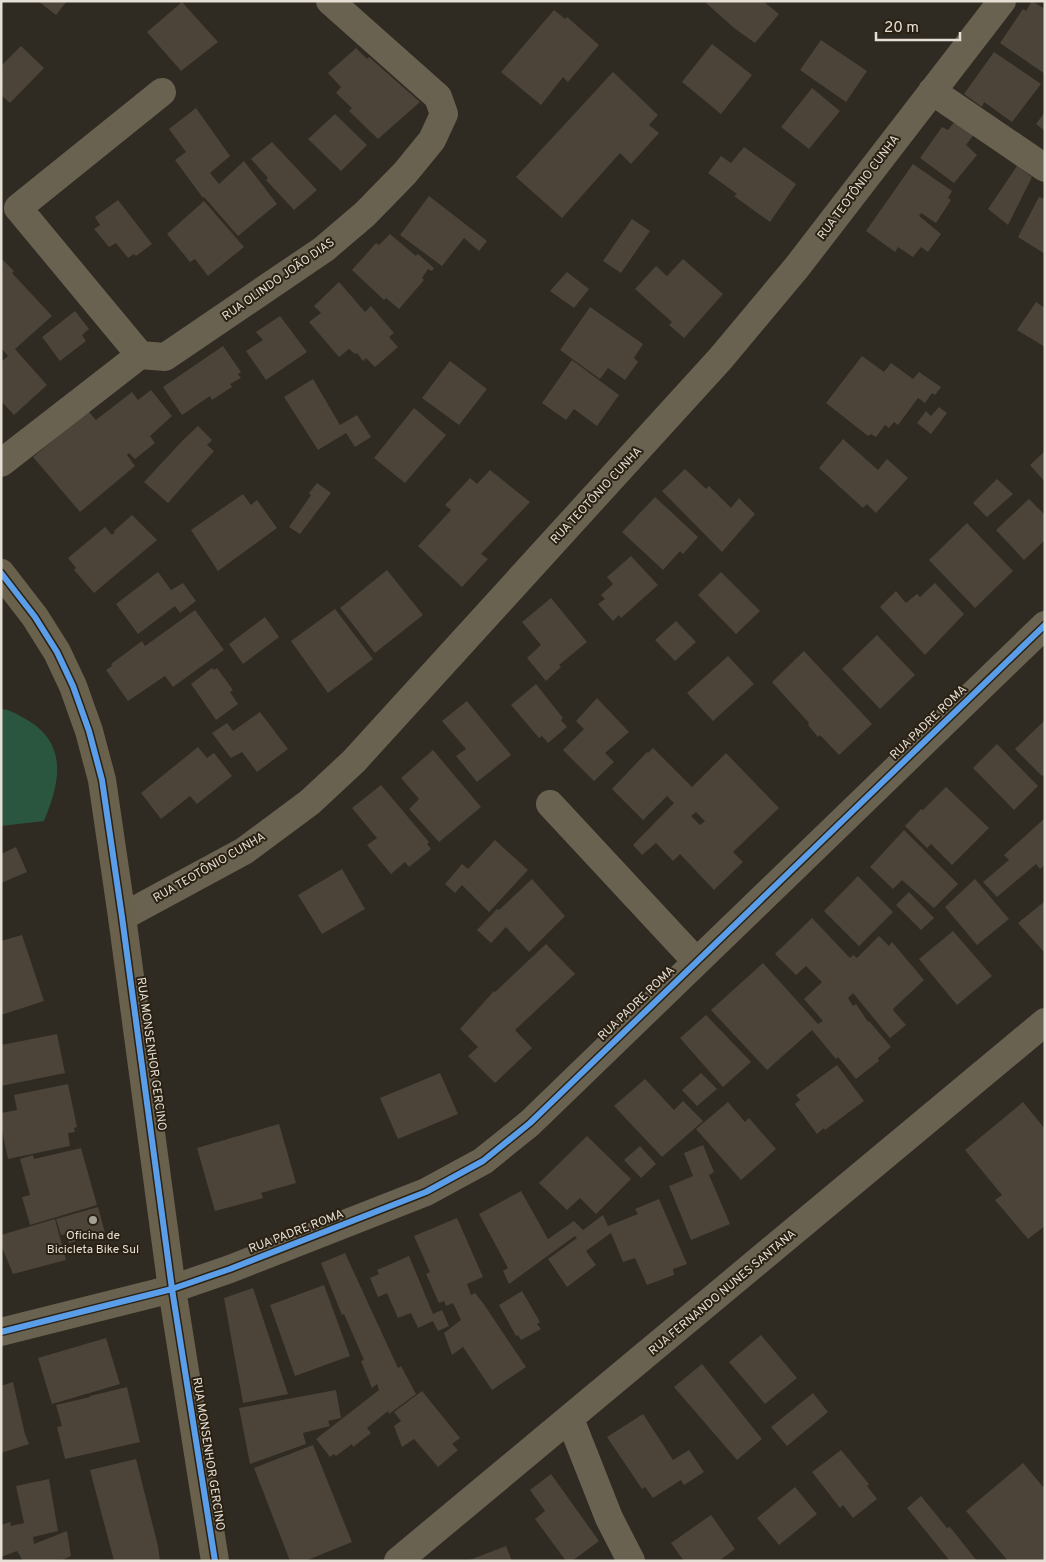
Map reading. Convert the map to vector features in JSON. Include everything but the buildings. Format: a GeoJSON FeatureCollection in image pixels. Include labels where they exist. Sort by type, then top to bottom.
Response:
{"type":"FeatureCollection","features":[{"type":"Feature","properties":{"kind":"main road","name":"RUA MONSENHOR GERCINO"},"geometry":{"type":"LineString","coordinates":[[1,573],[35,617],[57,652],[83,713],[102,780],[172,1289],[215,1561]]}},
{"type":"Feature","properties":{"kind":"street","name":"RUA OLINDO JOÃO DIAS"},"geometry":{"type":"LineString","coordinates":[[140,355],[164,357],[324,249],[365,214],[405,174],[432,140],[444,114],[438,97],[330,1]]}},
{"type":"Feature","properties":{"kind":"street","name":"RUA TEOTÔNIO CUNHA"},"geometry":{"type":"LineString","coordinates":[[122,917],[244,850],[310,802],[354,761],[721,358],[797,267],[1002,1]]}},
{"type":"Feature","properties":{"kind":"street"},"geometry":{"type":"LineString","coordinates":[[932,91],[1045,168]]}},
{"type":"Feature","properties":{"kind":"street"},"geometry":{"type":"LineString","coordinates":[[1,463],[140,355],[18,208],[162,92]]}},
{"type":"Feature","properties":{"kind":"street","name":"RUA PADRE ROMA"},"geometry":{"type":"LineString","coordinates":[[1,1332],[172,1289],[230,1269],[426,1192],[483,1160],[530,1123],[1045,625]]}},
{"type":"Feature","properties":{"kind":"street"},"geometry":{"type":"LineString","coordinates":[[550,804],[696,961]]}},
{"type":"Feature","properties":{"kind":"street","name":"RUA FERNANDO NUNES SANTANA"},"geometry":{"type":"LineString","coordinates":[[398,1561],[1045,1022]]}},
{"type":"Feature","properties":{"kind":"street"},"geometry":{"type":"LineString","coordinates":[[570,1419],[609,1518],[631,1561]]}},
{"type":"Feature","properties":{"kind":"green space"},"geometry":{"type":"Polygon","coordinates":[[[1,709],[19,715],[42,731],[50,742],[55,754],[57,767],[54,794],[44,821],[1,826],[1,709]]]}},
{"type":"Feature","properties":{"kind":"cycle path"},"geometry":{"type":"LineString","coordinates":[[1,573],[35,617],[57,652],[73,686],[89,731],[102,780],[172,1289],[215,1561]]}},
{"type":"Feature","properties":{"kind":"cycle path"},"geometry":{"type":"LineString","coordinates":[[1,1332],[172,1289],[230,1269],[426,1192],[483,1161],[530,1123],[1045,625]]}},
{"type":"Feature","properties":{"kind":"place","name":"Oficina de Bicicleta Bike Sul"},"geometry":{"type":"Point","coordinates":[93,1220]}}]}
